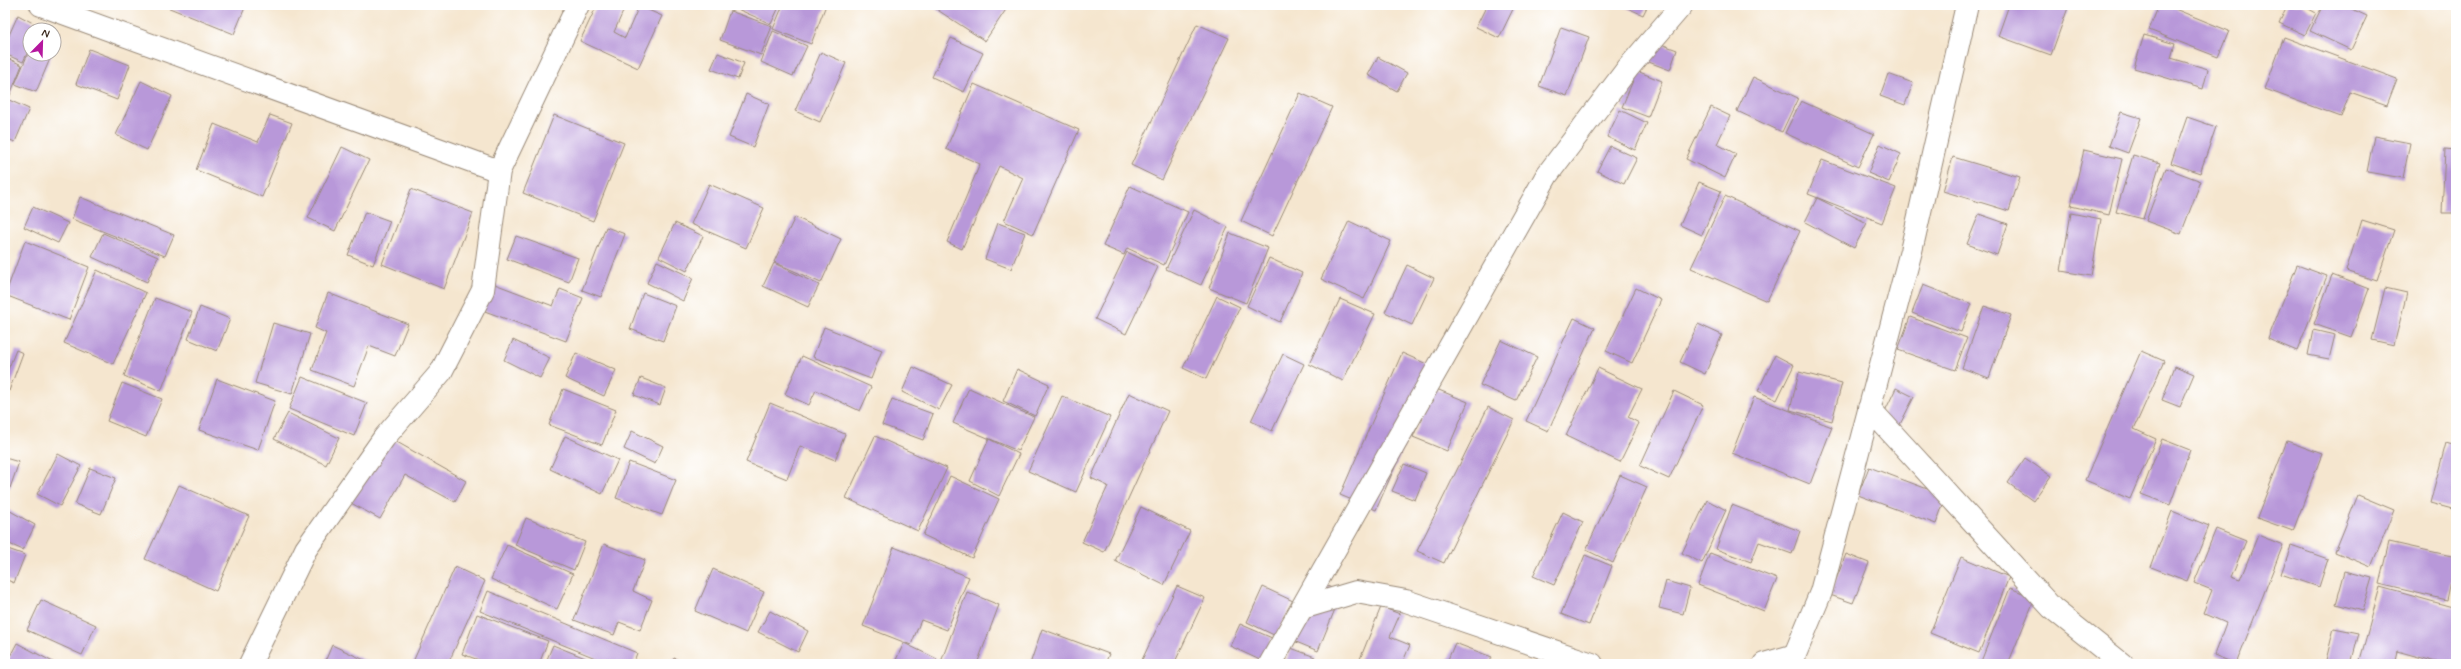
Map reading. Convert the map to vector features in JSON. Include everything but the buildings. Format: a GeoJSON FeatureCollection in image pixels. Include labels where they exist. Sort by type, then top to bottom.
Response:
{"type":"FeatureCollection","features":[{"type":"Feature","properties":{"kind":"street"},"geometry":{"type":"LineString","coordinates":[[41,5],[499,171]]}},
{"type":"Feature","properties":{"kind":"street"},"geometry":{"type":"LineString","coordinates":[[250,664],[306,549],[384,438],[441,372],[483,290],[499,171],[578,5]]}},
{"type":"Feature","properties":{"kind":"street"},"geometry":{"type":"LineString","coordinates":[[1270,664],[1547,175],[1628,68],[1682,5]]}},
{"type":"Feature","properties":{"kind":"street"},"geometry":{"type":"LineString","coordinates":[[1764,664],[1793,660],[1821,592],[1911,251],[1967,5]]}},
{"type":"Feature","properties":{"kind":"street"},"geometry":{"type":"LineString","coordinates":[[1869,408],[2052,608],[2122,664]]}},
{"type":"Feature","properties":{"kind":"street"},"geometry":{"type":"LineString","coordinates":[[1302,608],[1356,592],[1398,600],[1592,664]]}}]}
